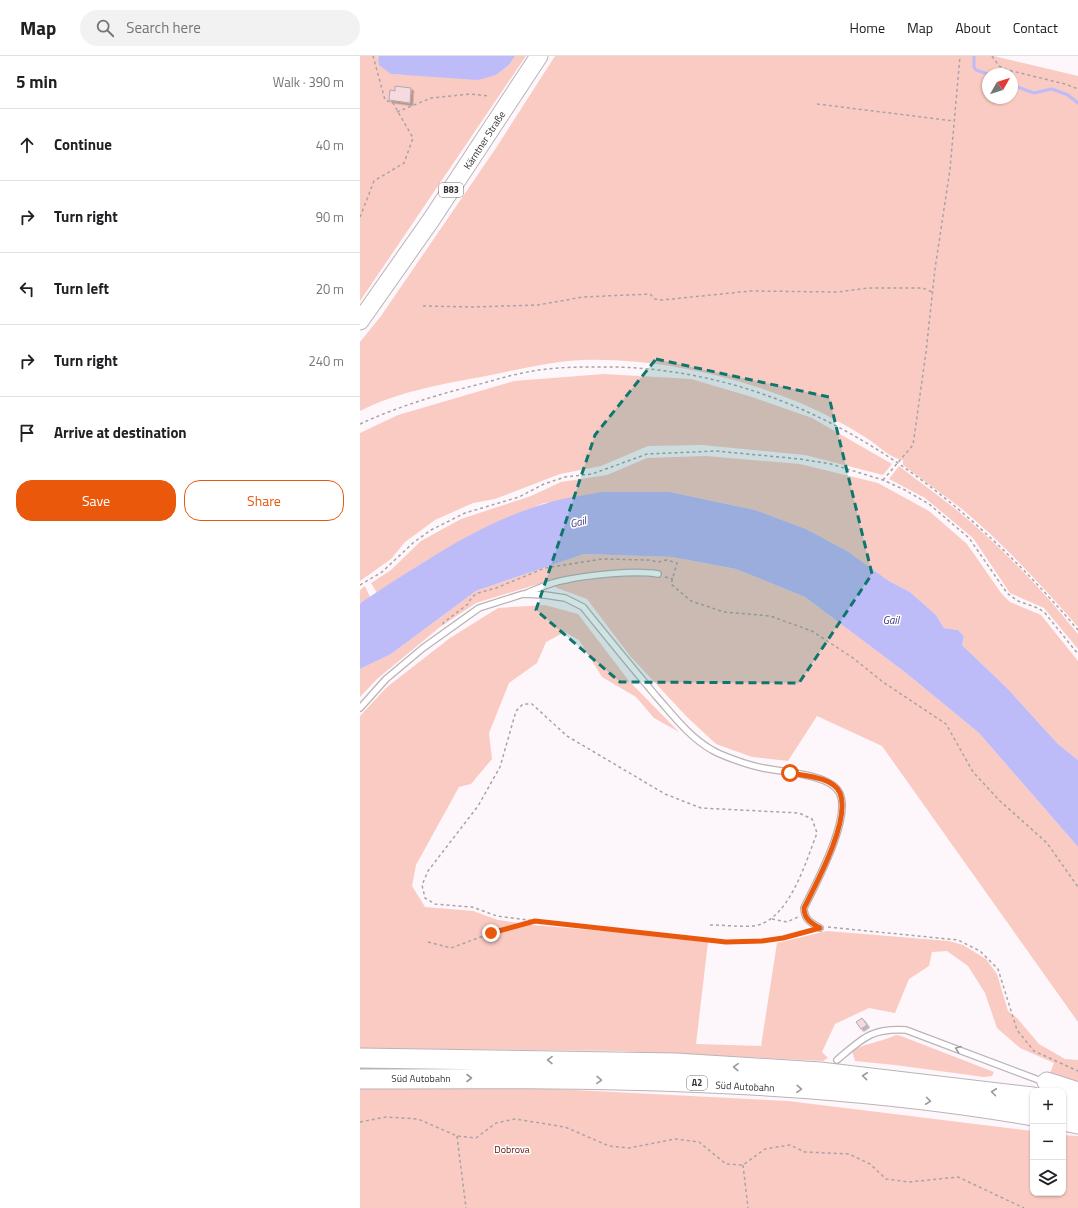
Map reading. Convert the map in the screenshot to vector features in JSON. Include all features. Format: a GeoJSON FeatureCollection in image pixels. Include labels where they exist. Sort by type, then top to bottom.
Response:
{"type":"FeatureCollection","features":[{"type":"Feature","properties":{"kind":"highway","name":"Süd Autobahn"},"geometry":{"type":"LineString","coordinates":[[360,1058],[676,1063],[820,1072],[1030,1097]]}},
{"type":"Feature","properties":{"kind":"highway"},"geometry":{"type":"LineString","coordinates":[[820,1072],[837,1060]]}},
{"type":"Feature","properties":{"kind":"highway","name":"Süd Autobahn"},"geometry":{"type":"LineString","coordinates":[[360,1078],[526,1078],[672,1082],[833,1092],[922,1100],[1030,1116]]}},
{"type":"Feature","properties":{"kind":"highway"},"geometry":{"type":"LineString","coordinates":[[1046,1082],[1078,1092]]}},
{"type":"Feature","properties":{"kind":"highway"},"geometry":{"type":"LineString","coordinates":[[1066,1103],[1078,1105]]}},
{"type":"Feature","properties":{"kind":"highway"},"geometry":{"type":"LineString","coordinates":[[1066,1122],[1078,1124]]}},
{"type":"Feature","properties":{"kind":"main road","name":"Kärntner Straße"},"geometry":{"type":"LineString","coordinates":[[360,321],[431,220],[538,56]]}},
{"type":"Feature","properties":{"kind":"lane"},"geometry":{"type":"LineString","coordinates":[[360,708],[386,679],[448,630],[480,608],[565,580],[630,573],[646,572],[658,574]]}},
{"type":"Feature","properties":{"kind":"lane"},"geometry":{"type":"LineString","coordinates":[[523,594],[565,598],[583,607],[686,731],[712,751],[761,768],[819,778],[832,784],[840,793],[842,808],[840,824],[828,858],[804,908],[804,915],[810,923],[820,928]]}},
{"type":"Feature","properties":{"kind":"lane"},"geometry":{"type":"LineString","coordinates":[[837,1060],[861,1040],[876,1031],[888,1029],[906,1030],[1046,1082]]}},
{"type":"Feature","properties":{"kind":"path"},"geometry":{"type":"LineString","coordinates":[[360,216],[374,181],[404,163],[413,138],[393,103],[384,100],[373,56]]}},
{"type":"Feature","properties":{"kind":"path"},"geometry":{"type":"LineString","coordinates":[[883,480],[913,444],[932,292],[950,169],[960,56]]}},
{"type":"Feature","properties":{"kind":"path"},"geometry":{"type":"LineString","coordinates":[[992,56],[999,66],[1008,70],[1065,84],[1078,89]]}},
{"type":"Feature","properties":{"kind":"path"},"geometry":{"type":"LineString","coordinates":[[397,112],[431,98],[470,94],[489,96]]}},
{"type":"Feature","properties":{"kind":"path"},"geometry":{"type":"LineString","coordinates":[[817,104],[954,121]]}},
{"type":"Feature","properties":{"kind":"path"},"geometry":{"type":"LineString","coordinates":[[423,306],[472,307],[538,305],[583,297],[650,294],[655,299],[662,300],[751,291],[838,292],[868,288],[923,288],[932,292]]}},
{"type":"Feature","properties":{"kind":"path"},"geometry":{"type":"LineString","coordinates":[[360,424],[387,412],[439,394],[525,372],[590,367],[633,368],[682,372],[744,387],[803,409],[841,428],[898,463],[945,499],[989,536],[1035,582],[1078,630]]}},
{"type":"Feature","properties":{"kind":"path"},"geometry":{"type":"LineString","coordinates":[[360,585],[382,572],[420,538],[465,513],[519,497],[558,480],[592,474],[654,452],[716,451],[800,458],[831,464],[883,480],[929,504],[975,544],[991,572],[1007,593],[1018,601],[1038,608],[1045,613],[1078,654]]}},
{"type":"Feature","properties":{"kind":"path"},"geometry":{"type":"LineString","coordinates":[[448,630],[443,623],[468,604],[472,597],[478,592],[496,588],[545,568],[602,558],[649,560],[658,562],[666,560],[677,563],[671,584],[691,600],[724,612],[770,616],[812,631],[853,658],[883,682],[946,724],[974,772],[1000,801],[1047,843],[1078,887]]}},
{"type":"Feature","properties":{"kind":"path"},"geometry":{"type":"LineString","coordinates":[[710,925],[754,926],[771,919],[791,896],[817,833],[812,819],[799,813],[701,808],[665,794],[567,736],[532,704],[523,704],[516,710],[500,767],[478,806],[428,871],[422,885],[425,898],[435,904],[472,907],[497,916],[726,942],[762,941],[783,938],[827,927],[958,940],[980,950],[998,969],[1018,1030],[1034,1050],[1078,1071]]}},
{"type":"Feature","properties":{"kind":"path"},"geometry":{"type":"LineString","coordinates":[[771,919],[787,922],[804,915]]}},
{"type":"Feature","properties":{"kind":"path"},"geometry":{"type":"LineString","coordinates":[[428,942],[451,948],[505,928],[535,921]]}},
{"type":"Feature","properties":{"kind":"path"},"geometry":{"type":"LineString","coordinates":[[360,1122],[386,1117],[418,1119],[457,1136],[476,1138],[496,1123],[515,1119],[565,1127],[609,1146],[629,1148],[674,1139],[699,1142],[726,1164],[743,1165],[765,1149],[790,1145],[806,1152],[849,1154],[870,1164],[886,1179],[909,1182],[958,1176],[1024,1208]]}},
{"type":"Feature","properties":{"kind":"path"},"geometry":{"type":"LineString","coordinates":[[457,1136],[466,1208]]}},
{"type":"Feature","properties":{"kind":"path"},"geometry":{"type":"LineString","coordinates":[[743,1165],[748,1208]]}},
{"type":"Feature","properties":{"kind":"highlighted area"},"geometry":{"type":"Polygon","coordinates":[[[656,359],[829,397],[872,574],[799,683],[620,682],[536,610],[595,435],[656,359]]]}},
{"type":"Feature","properties":{"kind":"green space"},"geometry":{"type":"Polygon","coordinates":[[[360,56],[378,56],[377,57],[391,74],[433,76],[496,75],[509,65],[515,56],[526,56],[360,301],[360,56]]]}},
{"type":"Feature","properties":{"kind":"green space"},"geometry":{"type":"Polygon","coordinates":[[[555,56],[994,56],[1078,76],[1078,627],[1037,581],[993,536],[962,509],[903,465],[903,460],[893,457],[870,440],[824,414],[773,392],[747,384],[720,376],[665,365],[610,360],[583,360],[557,362],[431,387],[387,399],[360,411],[360,342],[381,316],[496,148],[555,56]]]}},
{"type":"Feature","properties":{"kind":"green space"},"geometry":{"type":"Polygon","coordinates":[[[604,374],[691,379],[752,397],[812,418],[892,464],[883,475],[805,455],[702,445],[648,446],[601,466],[560,474],[495,499],[473,503],[435,520],[405,542],[391,559],[360,581],[360,433],[398,415],[514,381],[604,374]]]}},
{"type":"Feature","properties":{"kind":"green space"},"geometry":{"type":"Polygon","coordinates":[[[706,456],[800,464],[878,483],[929,511],[967,544],[1001,593],[1010,602],[1041,615],[1078,661],[1078,760],[1058,744],[1007,688],[962,645],[964,636],[958,630],[944,628],[936,615],[910,592],[889,581],[847,551],[806,529],[755,510],[670,492],[544,503],[497,522],[427,560],[377,593],[371,583],[391,570],[421,541],[461,519],[531,496],[561,482],[607,475],[647,458],[706,456]]]}},
{"type":"Feature","properties":{"kind":"green space"},"geometry":{"type":"Polygon","coordinates":[[[899,466],[959,512],[1022,570],[1051,601],[1078,634],[1078,649],[1044,608],[1010,593],[973,538],[925,498],[889,479],[899,466]]]}},
{"type":"Feature","properties":{"kind":"green space"},"geometry":{"type":"Polygon","coordinates":[[[584,554],[672,557],[736,569],[805,597],[906,673],[979,733],[1078,847],[1078,1022],[882,746],[817,716],[788,761],[752,757],[716,744],[687,717],[630,656],[587,599],[557,588],[548,581],[476,603],[440,627],[377,679],[360,697],[360,669],[391,654],[476,591],[584,554]]]}},
{"type":"Feature","properties":{"kind":"green space"},"geometry":{"type":"Polygon","coordinates":[[[365,586],[370,597],[360,604],[360,590],[365,586]]]}},
{"type":"Feature","properties":{"kind":"green space"},"geometry":{"type":"Polygon","coordinates":[[[545,605],[578,614],[629,681],[679,732],[654,718],[636,697],[602,677],[579,640],[565,632],[546,642],[537,663],[509,683],[489,733],[492,759],[471,784],[459,787],[416,865],[412,886],[425,907],[473,911],[498,920],[532,925],[708,942],[696,1044],[761,1046],[777,943],[827,931],[949,941],[963,945],[986,959],[997,974],[1008,1011],[1017,1018],[1039,1044],[1065,1059],[1078,1060],[1078,1088],[1050,1073],[1054,1063],[1020,1048],[997,1028],[985,993],[968,966],[947,951],[932,952],[929,966],[909,979],[895,1013],[869,1008],[835,1024],[822,1052],[828,1058],[823,1061],[619,1051],[360,1048],[360,716],[387,687],[450,638],[498,608],[545,605]]]}},
{"type":"Feature","properties":{"kind":"green space"},"geometry":{"type":"Polygon","coordinates":[[[896,1035],[994,1072],[992,1076],[984,1077],[855,1061],[852,1051],[862,1046],[896,1035]]]}},
{"type":"Feature","properties":{"kind":"green space","name":"Dobrova"},"geometry":{"type":"Polygon","coordinates":[[[360,1089],[555,1089],[788,1101],[1030,1131],[1030,1196],[1066,1196],[1066,1135],[1078,1136],[1078,1208],[360,1208],[360,1089]]]}},
{"type":"Feature","properties":{"kind":"water"},"geometry":{"type":"Polygon","coordinates":[[[378,56],[515,56],[509,65],[496,75],[478,80],[391,74],[379,65],[378,56]]]}},
{"type":"Feature","properties":{"kind":"water","name":"Gail"},"geometry":{"type":"Polygon","coordinates":[[[601,492],[670,492],[755,510],[806,529],[847,551],[889,581],[910,592],[936,615],[944,628],[958,630],[964,636],[962,645],[1007,688],[1058,744],[1078,760],[1078,847],[979,733],[906,673],[805,597],[736,569],[672,557],[584,554],[476,591],[391,654],[360,669],[360,604],[362,602],[427,560],[496,522],[551,502],[601,492]]]}},
{"type":"Feature","properties":{"kind":"building"},"geometry":{"type":"Polygon","coordinates":[[[395,86],[411,88],[410,103],[389,100],[390,90],[395,91],[395,86]]]}},
{"type":"Feature","properties":{"kind":"building"},"geometry":{"type":"Polygon","coordinates":[[[862,1018],[867,1025],[861,1029],[856,1022],[862,1018]]]}},
{"type":"Feature","properties":{"kind":"waterway"},"geometry":{"type":"LineString","coordinates":[[974,56],[974,67],[976,70],[982,72]]}},
{"type":"Feature","properties":{"kind":"waterway"},"geometry":{"type":"LineString","coordinates":[[1018,87],[1034,93],[1052,89],[1068,95],[1078,103]]}},
{"type":"Feature","properties":{"kind":"route"},"geometry":{"type":"LineString","coordinates":[[491,933],[535,921],[726,942],[762,941],[783,938],[820,928],[810,923],[804,915],[804,908],[828,858],[840,824],[842,808],[840,793],[832,784],[819,778],[790,773]]}}]}
